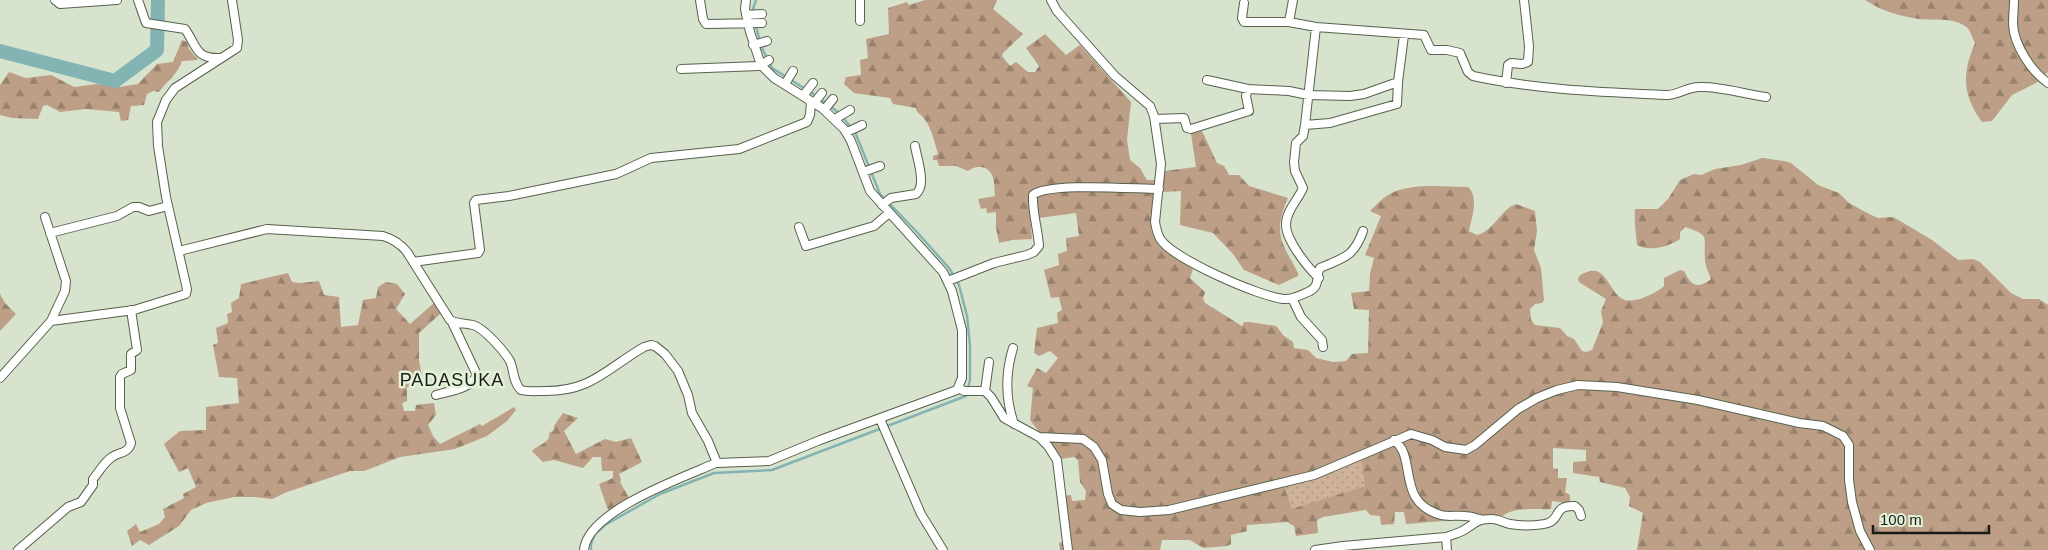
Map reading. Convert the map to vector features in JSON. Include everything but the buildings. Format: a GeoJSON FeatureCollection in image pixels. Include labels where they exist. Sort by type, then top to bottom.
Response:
{"type":"FeatureCollection","features":[{"type":"Feature","properties":{"kind":"street"},"geometry":{"type":"LineString","coordinates":[[54,0],[60,4],[117,0]]}},
{"type":"Feature","properties":{"kind":"street"},"geometry":{"type":"LineString","coordinates":[[138,0],[146,23],[185,29],[192,43],[202,55],[222,58]]}},
{"type":"Feature","properties":{"kind":"street"},"geometry":{"type":"LineString","coordinates":[[51,321],[131,310],[186,294],[187,289],[168,206],[156,129],[159,116],[174,88],[234,52],[239,45],[232,0]]}},
{"type":"Feature","properties":{"kind":"street"},"geometry":{"type":"LineString","coordinates":[[700,0],[703,20],[706,24],[756,19]]}},
{"type":"Feature","properties":{"kind":"street"},"geometry":{"type":"LineString","coordinates":[[746,0],[756,19],[761,43],[761,65],[774,78],[789,78],[843,114],[854,128],[852,140],[872,169],[870,191],[887,202],[889,213],[943,272],[954,279],[962,330],[961,389]]}},
{"type":"Feature","properties":{"kind":"street"},"geometry":{"type":"LineString","coordinates":[[860,0],[860,20]]}},
{"type":"Feature","properties":{"kind":"street"},"geometry":{"type":"LineString","coordinates":[[1052,0],[1057,11],[1115,76],[1150,106],[1155,119],[1161,164],[1155,222],[1156,231],[1161,242],[1189,261],[1235,284],[1269,296],[1285,299],[1312,290],[1319,278],[1318,272],[1320,268],[1346,258],[1353,251],[1363,231]]}},
{"type":"Feature","properties":{"kind":"street"},"geometry":{"type":"LineString","coordinates":[[1289,22],[1294,0]]}},
{"type":"Feature","properties":{"kind":"street"},"geometry":{"type":"LineString","coordinates":[[1506,83],[1508,65],[1511,63],[1522,64],[1528,62],[1529,46],[1524,0]]}},
{"type":"Feature","properties":{"kind":"street"},"geometry":{"type":"LineString","coordinates":[[2014,0],[2013,23],[2020,47],[2039,77],[2048,83]]}},
{"type":"Feature","properties":{"kind":"street"},"geometry":{"type":"LineString","coordinates":[[1244,3],[1242,18],[1244,22],[1289,22],[1316,27],[1424,35],[1430,50],[1447,50],[1460,53],[1468,72],[1473,76],[1506,83],[1566,90],[1668,95],[1701,86],[1766,97]]}},
{"type":"Feature","properties":{"kind":"street"},"geometry":{"type":"LineString","coordinates":[[1316,27],[1305,125],[1303,136],[1296,143],[1294,162],[1295,171],[1303,188],[1290,210],[1286,224],[1289,238],[1312,272],[1319,278]]}},
{"type":"Feature","properties":{"kind":"street"},"geometry":{"type":"LineString","coordinates":[[1305,125],[1330,123],[1397,104],[1404,35]]}},
{"type":"Feature","properties":{"kind":"street"},"geometry":{"type":"LineString","coordinates":[[681,69],[761,65],[769,60]]}},
{"type":"Feature","properties":{"kind":"street"},"geometry":{"type":"LineString","coordinates":[[1206,80],[1248,89],[1289,91],[1308,95],[1364,94],[1398,82]]}},
{"type":"Feature","properties":{"kind":"street"},"geometry":{"type":"LineString","coordinates":[[1155,119],[1182,118],[1185,120],[1188,130],[1249,111],[1246,96],[1248,89]]}},
{"type":"Feature","properties":{"kind":"street"},"geometry":{"type":"LineString","coordinates":[[413,262],[478,253],[480,250],[474,203],[476,200],[509,196],[616,174],[651,158],[739,149],[762,142],[786,129],[807,122],[817,98]]}},
{"type":"Feature","properties":{"kind":"street"},"geometry":{"type":"LineString","coordinates":[[887,202],[916,194],[920,190],[922,185],[915,146]]}},
{"type":"Feature","properties":{"kind":"street"},"geometry":{"type":"LineString","coordinates":[[954,279],[994,263],[1026,255],[1037,249],[1039,246],[1037,226],[1032,200],[1036,192],[1053,188],[1159,189]]}},
{"type":"Feature","properties":{"kind":"street"},"geometry":{"type":"LineString","coordinates":[[50,233],[117,216],[133,207],[139,206],[149,212],[168,206]]}},
{"type":"Feature","properties":{"kind":"street"},"geometry":{"type":"LineString","coordinates":[[799,227],[805,245],[808,246],[874,226],[889,213]]}},
{"type":"Feature","properties":{"kind":"street"},"geometry":{"type":"LineString","coordinates":[[0,378],[51,321],[64,290],[66,281],[45,217]]}},
{"type":"Feature","properties":{"kind":"street"},"geometry":{"type":"LineString","coordinates":[[179,250],[252,232],[283,230],[390,238],[402,246],[452,322],[477,375],[462,388],[436,395]]}},
{"type":"Feature","properties":{"kind":"street"},"geometry":{"type":"LineString","coordinates":[[1292,298],[1301,317],[1322,340],[1323,347]]}},
{"type":"Feature","properties":{"kind":"street"},"geometry":{"type":"LineString","coordinates":[[18,550],[68,507],[81,502],[93,485],[93,479],[102,467],[113,456],[130,448],[131,443],[120,408],[120,377],[131,370],[130,356],[137,350],[131,310]]}},
{"type":"Feature","properties":{"kind":"street"},"geometry":{"type":"LineString","coordinates":[[452,322],[474,325],[483,330],[509,359],[518,388],[525,391],[559,391],[576,388],[603,375],[644,347],[655,346],[665,354],[678,371],[688,395],[692,413],[708,441],[716,463]]}},
{"type":"Feature","properties":{"kind":"street"},"geometry":{"type":"LineString","coordinates":[[1013,348],[1006,377],[1008,404],[1014,424]]}},
{"type":"Feature","properties":{"kind":"street"},"geometry":{"type":"LineString","coordinates":[[985,391],[989,362]]}},
{"type":"Feature","properties":{"kind":"street"},"geometry":{"type":"LineString","coordinates":[[1039,437],[1083,439],[1094,447],[1102,460],[1108,494],[1112,504],[1121,510],[1140,512],[1169,510],[1314,475],[1411,434],[1432,440],[1445,447],[1466,450],[1475,445],[1518,409],[1537,398],[1557,390],[1578,385],[1598,385],[1654,393],[1823,426],[1847,440],[1849,446],[1849,480],[1852,502],[1860,531],[1870,550]]}},
{"type":"Feature","properties":{"kind":"street"},"geometry":{"type":"LineString","coordinates":[[584,550],[584,543],[589,534],[601,520],[670,482],[716,463],[769,461],[820,440],[880,420],[961,389],[985,391],[1004,418],[1039,437],[1048,446],[1056,460],[1068,550]]}},
{"type":"Feature","properties":{"kind":"street"},"geometry":{"type":"LineString","coordinates":[[880,420],[921,514],[943,550]]}},
{"type":"Feature","properties":{"kind":"street"},"geometry":{"type":"LineString","coordinates":[[1394,440],[1400,445],[1406,459],[1408,476],[1415,498],[1423,506],[1442,516],[1466,516],[1482,520]]}},
{"type":"Feature","properties":{"kind":"street"},"geometry":{"type":"LineString","coordinates":[[1315,550],[1446,537],[1462,531],[1473,522],[1482,520],[1494,519],[1517,525],[1550,522],[1555,518],[1558,511],[1567,506],[1575,506],[1581,516]]}},
{"type":"Feature","properties":{"kind":"street"},"geometry":{"type":"LineString","coordinates":[[1446,537],[1447,550]]}},
{"type":"Feature","properties":{"kind":"shaded area"},"geometry":{"type":"Polygon","coordinates":[[[1361,454],[1366,486],[1292,510],[1283,483],[1361,454]]]}},
{"type":"Feature","properties":{"kind":"green space"},"geometry":{"type":"Polygon","coordinates":[[[925,0],[997,0],[993,9],[1023,34],[1002,56],[1010,66],[1016,62],[1028,72],[1035,72],[1039,66],[1026,48],[1045,34],[1066,55],[1080,45],[1131,102],[1127,140],[1130,160],[1140,168],[1147,180],[1156,180],[1152,205],[1157,219],[1151,229],[1159,246],[1193,269],[1190,278],[1205,292],[1203,299],[1205,303],[1242,326],[1244,322],[1249,322],[1276,326],[1284,336],[1293,342],[1294,348],[1308,350],[1316,358],[1333,362],[1346,361],[1352,354],[1368,353],[1369,310],[1354,309],[1351,293],[1369,291],[1370,274],[1374,258],[1365,255],[1381,216],[1370,211],[1384,198],[1394,192],[1421,186],[1468,187],[1474,202],[1469,231],[1477,235],[1488,229],[1510,207],[1516,204],[1535,211],[1537,231],[1534,250],[1541,268],[1544,300],[1542,303],[1535,304],[1530,309],[1531,320],[1535,325],[1560,328],[1567,336],[1574,339],[1582,351],[1586,352],[1592,350],[1603,323],[1601,311],[1606,299],[1579,282],[1578,279],[1581,274],[1594,271],[1599,272],[1620,297],[1630,301],[1656,292],[1664,286],[1664,278],[1680,270],[1684,271],[1689,280],[1694,284],[1698,285],[1711,279],[1706,264],[1703,235],[1685,227],[1680,232],[1680,239],[1670,244],[1659,248],[1642,247],[1637,245],[1635,209],[1658,209],[1668,199],[1680,180],[1694,174],[1701,175],[1715,169],[1741,165],[1762,158],[1791,163],[1818,185],[1839,193],[1849,203],[1869,214],[1878,218],[1893,217],[1932,240],[1958,260],[1973,259],[1980,262],[2011,293],[2023,299],[2039,299],[2048,305],[2048,550],[1637,550],[1643,513],[1629,506],[1630,497],[1625,488],[1600,482],[1599,477],[1573,473],[1573,462],[1586,461],[1586,450],[1553,448],[1553,468],[1558,469],[1558,478],[1567,478],[1565,492],[1570,495],[1570,501],[1566,503],[1552,501],[1551,509],[1517,510],[1505,514],[1501,518],[1471,522],[1468,519],[1406,524],[1404,512],[1395,512],[1394,524],[1381,525],[1380,516],[1370,515],[1366,510],[1323,517],[1317,520],[1318,533],[1296,536],[1294,526],[1287,522],[1247,525],[1247,531],[1231,535],[1231,544],[1227,546],[1203,548],[1190,540],[1162,540],[1160,550],[1060,550],[1059,543],[1064,541],[1058,497],[1071,495],[1072,501],[1085,500],[1086,491],[1080,482],[1078,460],[1074,457],[1060,459],[1030,420],[1033,388],[1027,386],[1037,368],[1046,373],[1058,358],[1050,351],[1039,356],[1034,353],[1037,328],[1058,323],[1057,313],[1062,310],[1059,297],[1051,298],[1044,270],[1059,265],[1058,254],[1067,251],[1066,238],[1079,236],[1076,213],[1039,218],[1039,211],[1030,212],[1032,239],[999,243],[996,228],[996,212],[987,213],[986,208],[981,209],[978,199],[995,196],[994,180],[988,169],[981,167],[968,171],[956,166],[939,166],[937,160],[933,160],[933,156],[938,154],[931,131],[916,108],[893,104],[890,98],[854,93],[844,84],[846,77],[861,75],[860,60],[868,58],[866,39],[889,34],[888,8],[907,2],[909,5],[925,0]],[[1361,454],[1283,483],[1292,509],[1365,486],[1361,454]]]}},
{"type":"Feature","properties":{"kind":"green space"},"geometry":{"type":"Polygon","coordinates":[[[1865,0],[2048,0],[2048,72],[2036,83],[2012,95],[1992,121],[1982,122],[1975,112],[1966,84],[1968,64],[1975,43],[1967,27],[1954,21],[1920,19],[1898,15],[1865,0]]]}},
{"type":"Feature","properties":{"kind":"green space"},"geometry":{"type":"Polygon","coordinates":[[[182,40],[187,42],[189,49],[198,60],[182,61],[175,74],[159,92],[153,91],[147,94],[144,105],[131,106],[128,120],[121,121],[119,112],[86,109],[60,112],[47,105],[43,106],[38,119],[12,118],[0,115],[0,85],[9,72],[26,78],[51,75],[74,87],[96,84],[119,87],[138,84],[157,64],[173,62],[182,40]]]}},
{"type":"Feature","properties":{"kind":"green space"},"geometry":{"type":"Polygon","coordinates":[[[1202,131],[1217,163],[1224,166],[1229,175],[1239,175],[1249,186],[1288,198],[1281,221],[1281,237],[1298,276],[1279,285],[1244,270],[1233,254],[1213,233],[1180,225],[1181,191],[1163,192],[1164,171],[1196,167],[1191,134],[1202,131]]]}},
{"type":"Feature","properties":{"kind":"green space"},"geometry":{"type":"Polygon","coordinates":[[[288,273],[292,282],[319,281],[324,295],[339,297],[341,327],[358,325],[363,300],[376,298],[378,287],[386,282],[397,284],[405,294],[396,309],[410,324],[434,303],[441,313],[419,333],[419,360],[423,382],[407,387],[407,401],[402,403],[404,411],[415,411],[416,405],[434,403],[436,415],[428,425],[433,436],[440,444],[480,424],[482,426],[514,407],[516,410],[507,421],[487,436],[455,449],[400,457],[364,471],[350,471],[287,492],[272,499],[234,497],[206,503],[191,510],[179,526],[149,545],[140,540],[132,546],[127,531],[136,524],[140,532],[159,524],[165,517],[163,509],[184,498],[183,494],[196,487],[188,468],[179,472],[164,444],[180,431],[206,430],[206,407],[239,403],[237,378],[219,377],[213,345],[218,343],[216,328],[228,323],[227,314],[232,312],[231,303],[239,298],[241,284],[288,273]]]}},
{"type":"Feature","properties":{"kind":"green space"},"geometry":{"type":"Polygon","coordinates":[[[0,294],[5,303],[16,314],[0,331],[0,294]]]}},
{"type":"Feature","properties":{"kind":"green space"},"geometry":{"type":"Polygon","coordinates":[[[563,413],[578,418],[564,431],[576,454],[605,439],[616,442],[631,438],[642,462],[619,474],[620,482],[629,498],[608,510],[599,484],[613,478],[613,471],[602,471],[601,457],[593,457],[583,468],[554,460],[543,462],[532,451],[546,442],[549,433],[554,430],[554,426],[563,413]]]}},
{"type":"Feature","properties":{"kind":"waterway"},"geometry":{"type":"LineString","coordinates":[[0,51],[115,81],[157,50],[158,0]]}},
{"type":"Feature","properties":{"kind":"waterway"},"geometry":{"type":"LineString","coordinates":[[754,13],[753,9],[756,0]]}},
{"type":"Feature","properties":{"kind":"waterway"},"geometry":{"type":"LineString","coordinates":[[591,550],[595,534],[605,525],[660,494],[714,473],[772,470],[966,396],[970,380],[970,345],[967,316],[959,285],[949,268],[880,194],[855,132],[839,113],[818,97],[772,68],[761,46],[756,26]]}},
{"type":"Feature","properties":{"kind":"district","name":"PADASUKA"},"geometry":{"type":"Point","coordinates":[452,380]}}]}
